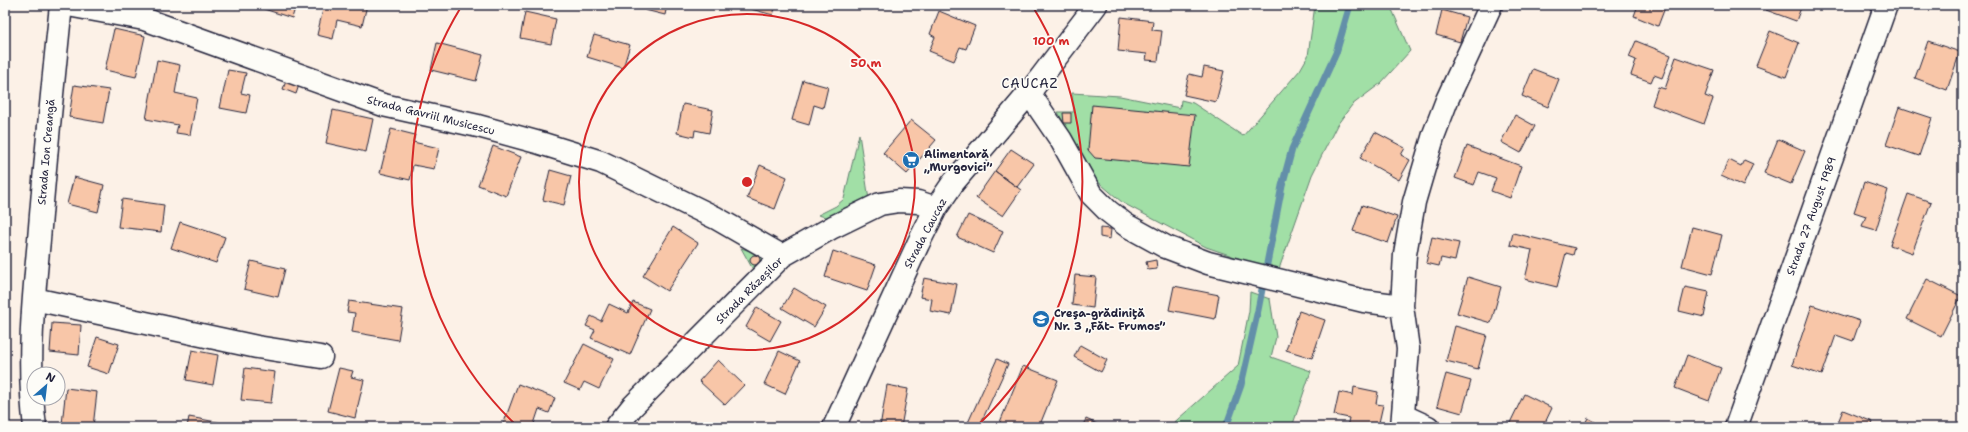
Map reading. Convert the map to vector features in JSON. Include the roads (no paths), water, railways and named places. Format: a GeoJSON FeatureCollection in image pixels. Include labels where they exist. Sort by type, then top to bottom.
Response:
{"type":"FeatureCollection","features":[{"type":"Feature","properties":{"kind":"street","name":"Strada Ion Creangă"},"geometry":{"type":"LineString","coordinates":[[35,427],[32,369],[34,299],[46,151],[61,5]]}},
{"type":"Feature","properties":{"kind":"street","name":"Strada Gavriil Musicescu"},"geometry":{"type":"LineString","coordinates":[[68,5],[144,19],[383,105],[485,128],[601,162],[716,218],[782,256]]}},
{"type":"Feature","properties":{"kind":"street","name":"Strada Caucaz"},"geometry":{"type":"LineString","coordinates":[[834,427],[936,208],[953,183],[1029,93],[1096,5]]}},
{"type":"Feature","properties":{"kind":"street"},"geometry":{"type":"LineString","coordinates":[[1428,427],[1403,422],[1408,349],[1402,306],[1405,254],[1416,194],[1434,134],[1447,100],[1491,5]]}},
{"type":"Feature","properties":{"kind":"street","name":"Strada 27 August 1989"},"geometry":{"type":"LineString","coordinates":[[1736,427],[1886,5]]}},
{"type":"Feature","properties":{"kind":"street"},"geometry":{"type":"LineString","coordinates":[[1029,93],[1061,140],[1091,194],[1108,211],[1126,225],[1166,247],[1208,263],[1252,275],[1364,301],[1402,306]]}},
{"type":"Feature","properties":{"kind":"street","name":"Strada Răzeșilor"},"geometry":{"type":"LineString","coordinates":[[616,427],[632,407],[782,256],[834,227],[880,204],[899,201],[912,202],[936,208]]}},
{"type":"Feature","properties":{"kind":"street"},"geometry":{"type":"LineString","coordinates":[[34,299],[257,347],[321,357]]}},
{"type":"Feature","properties":{"kind":"waterway"},"geometry":{"type":"LineString","coordinates":[[1226,427],[1241,385],[1258,310],[1282,186],[1292,149],[1336,53],[1350,5]]}},
{"type":"Feature","properties":{"kind":"place","name":"Alimentară „Murgovici”"},"geometry":{"type":"Point","coordinates":[911,160]}},
{"type":"Feature","properties":{"kind":"place","name":"Creşa-grădiniţă Nr. 3 „Făt- Frumos”"},"geometry":{"type":"Point","coordinates":[1041,319]}},
{"type":"Feature","properties":{"kind":"district","name":"CAUCAZ"},"geometry":{"type":"Point","coordinates":[1030,83]}}]}
